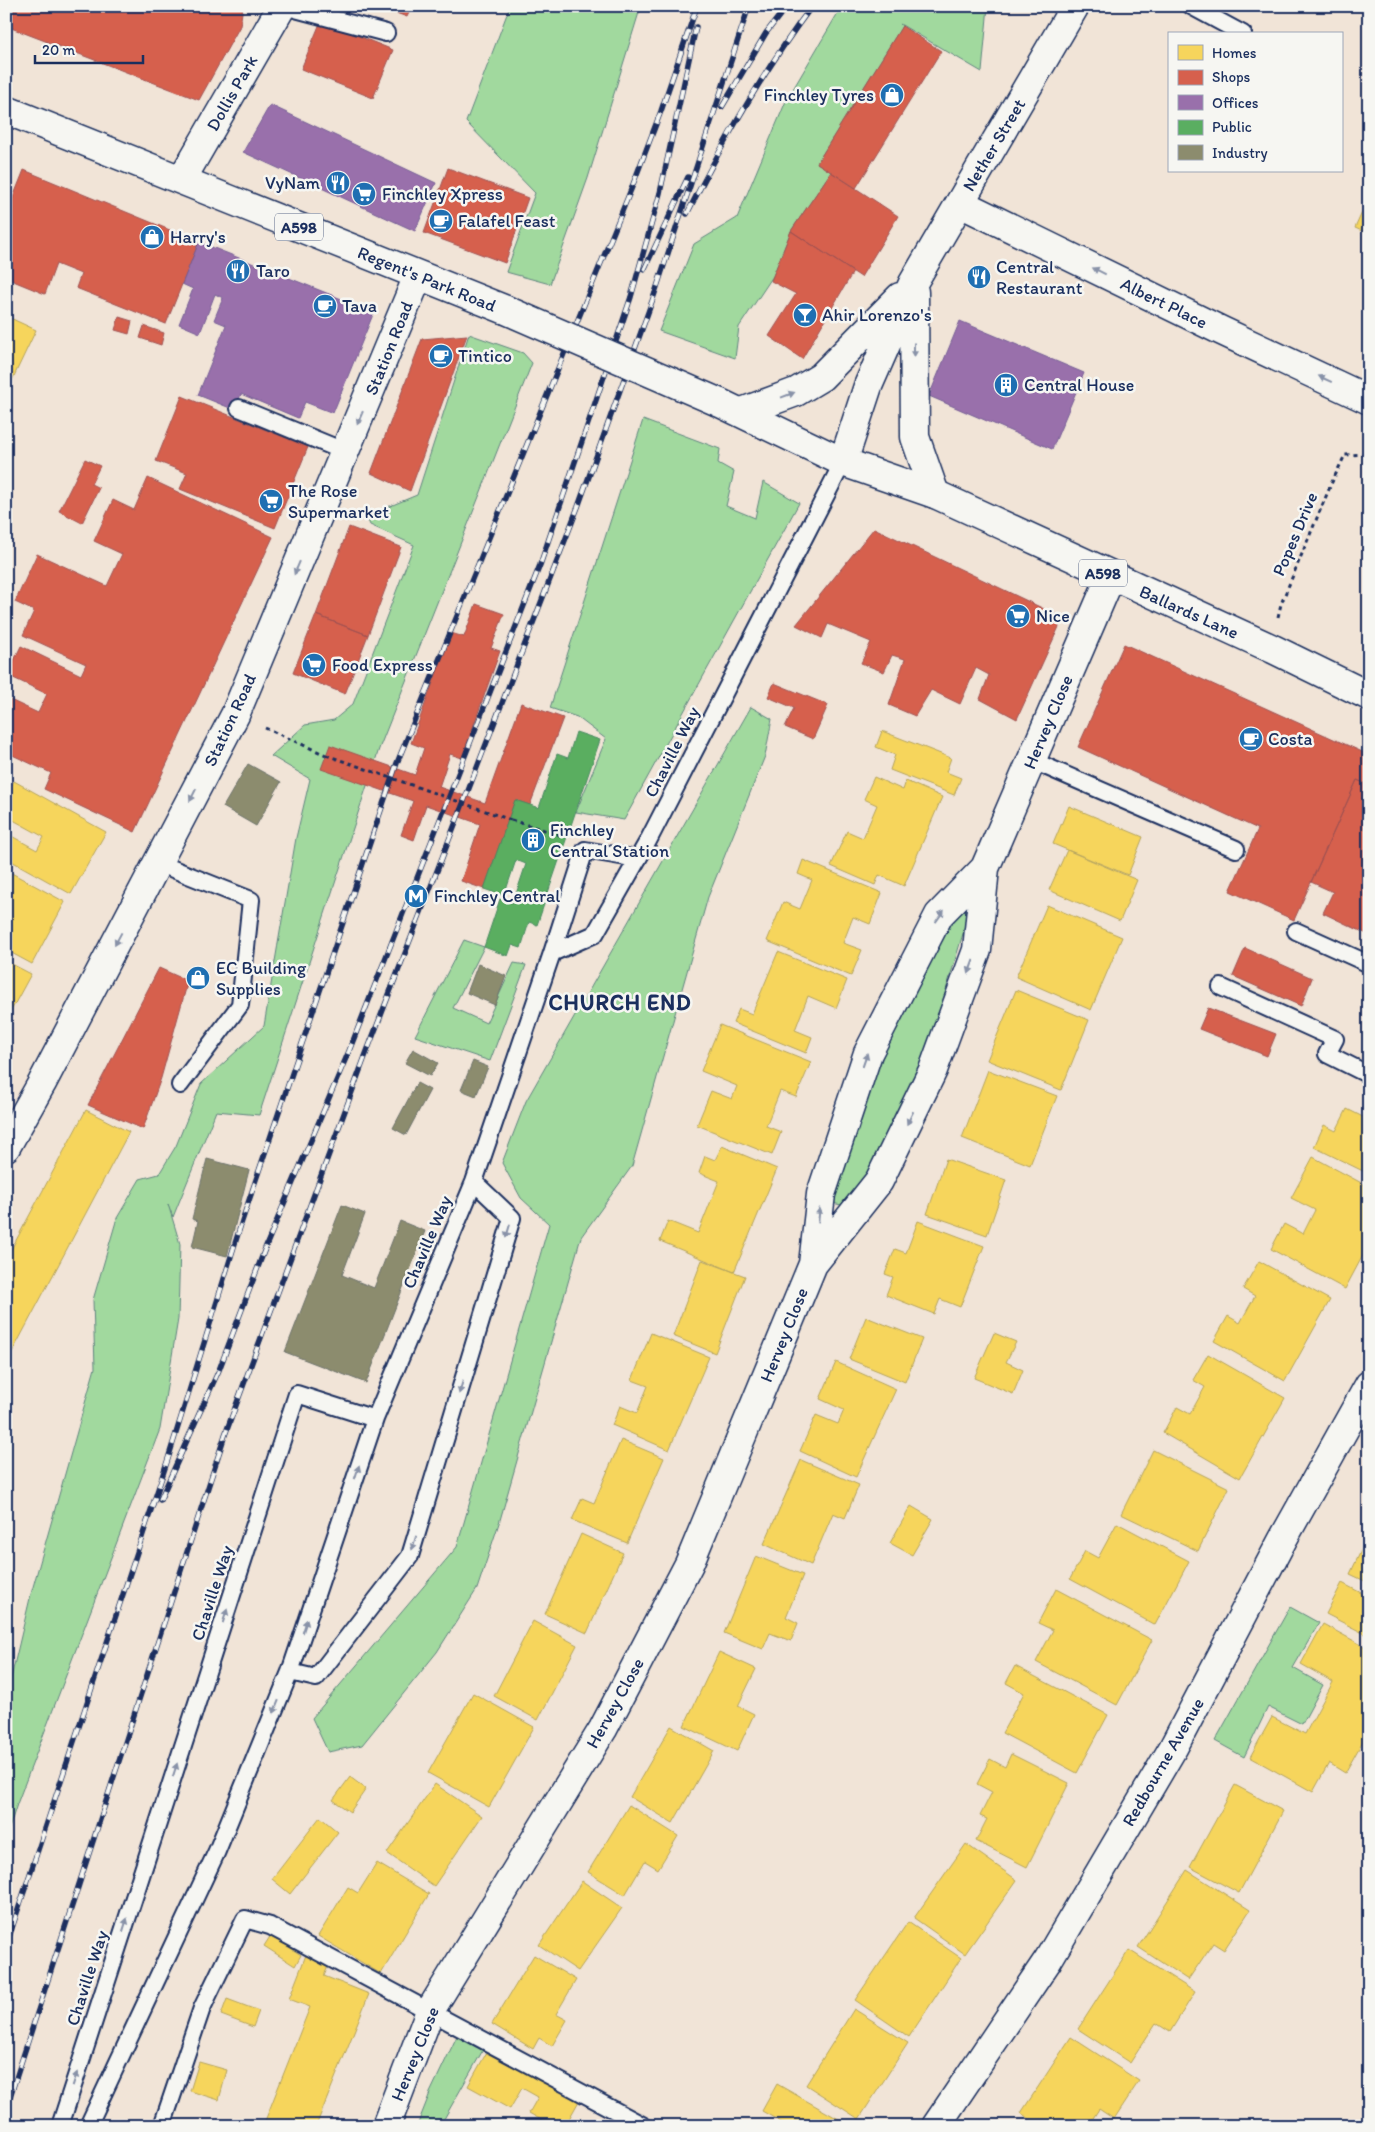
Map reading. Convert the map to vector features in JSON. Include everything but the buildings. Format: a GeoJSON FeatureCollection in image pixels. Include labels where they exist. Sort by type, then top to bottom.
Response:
{"type":"FeatureCollection","features":[{"type":"Feature","properties":{"kind":"street","name":"Dollis Park"},"geometry":{"type":"LineString","coordinates":[[182,180],[283,6]]}},
{"type":"Feature","properties":{"kind":"street","name":"Nether Street"},"geometry":{"type":"LineString","coordinates":[[842,462],[868,386],[914,283],[1075,6]]}},
{"type":"Feature","properties":{"kind":"street","name":"Regent's Park Road"},"geometry":{"type":"LineString","coordinates":[[8,114],[182,180],[506,310],[730,407],[842,462]]}},
{"type":"Feature","properties":{"kind":"street","name":"Albert Place"},"geometry":{"type":"LineString","coordinates":[[960,203],[1222,332],[1369,400]]}},
{"type":"Feature","properties":{"kind":"street","name":"Station Road"},"geometry":{"type":"LineString","coordinates":[[6,1147],[42,1084],[235,715],[418,276]]}},
{"type":"Feature","properties":{"kind":"street","name":"Nether Street"},"geometry":{"type":"LineString","coordinates":[[730,407],[796,392],[821,377],[914,283]]}},
{"type":"Feature","properties":{"kind":"street"},"geometry":{"type":"LineString","coordinates":[[914,283],[915,436],[935,494]]}},
{"type":"Feature","properties":{"kind":"street","name":"Ballards Lane"},"geometry":{"type":"LineString","coordinates":[[842,462],[935,494],[1273,649],[1369,696]]}},
{"type":"Feature","properties":{"kind":"street","name":"Hervey Close"},"geometry":{"type":"LineString","coordinates":[[813,1264],[879,1181],[933,1070],[977,950],[985,868],[1111,576]]}},
{"type":"Feature","properties":{"kind":"street","name":"Hervey Close"},"geometry":{"type":"LineString","coordinates":[[386,2126],[430,2011],[603,1728],[689,1564],[813,1264],[821,1194],[868,1053],[939,916],[985,868]]}},
{"type":"Feature","properties":{"kind":"street","name":"Redbourne Avenue"},"geometry":{"type":"LineString","coordinates":[[936,2126],[1048,1960],[1173,1748],[1283,1539],[1369,1386]]}},
{"type":"Feature","properties":{"kind":"lane"},"geometry":{"type":"LineString","coordinates":[[283,6],[386,33]]}},
{"type":"Feature","properties":{"kind":"lane"},"geometry":{"type":"LineString","coordinates":[[1191,6],[1239,32]]}},
{"type":"Feature","properties":{"kind":"lane"},"geometry":{"type":"LineString","coordinates":[[239,408],[346,452]]}},
{"type":"Feature","properties":{"kind":"lane","name":"Chaville Way"},"geometry":{"type":"LineString","coordinates":[[60,2126],[297,1394],[375,1419],[474,1182],[552,953],[595,934],[638,859],[842,462]]}},
{"type":"Feature","properties":{"kind":"lane"},"geometry":{"type":"LineString","coordinates":[[1031,760],[1236,849]]}},
{"type":"Feature","properties":{"kind":"lane"},"geometry":{"type":"LineString","coordinates":[[552,953],[585,850],[638,859]]}},
{"type":"Feature","properties":{"kind":"lane"},"geometry":{"type":"LineString","coordinates":[[158,863],[251,900],[240,1005],[180,1085]]}},
{"type":"Feature","properties":{"kind":"lane"},"geometry":{"type":"LineString","coordinates":[[1296,931],[1369,964]]}},
{"type":"Feature","properties":{"kind":"lane"},"geometry":{"type":"LineString","coordinates":[[1221,987],[1335,1039],[1327,1054],[1369,1075]]}},
{"type":"Feature","properties":{"kind":"lane","name":"Chaville Way"},"geometry":{"type":"LineString","coordinates":[[290,1672],[316,1678],[410,1556],[512,1218],[474,1182]]}},
{"type":"Feature","properties":{"kind":"lane"},"geometry":{"type":"LineString","coordinates":[[88,2126],[217,1851],[290,1672],[375,1419]]}},
{"type":"Feature","properties":{"kind":"lane"},"geometry":{"type":"LineString","coordinates":[[162,2126],[202,2008],[245,1919],[270,1926],[644,2126]]}},
{"type":"Feature","properties":{"kind":"path","name":"Popes Drive"},"geometry":{"type":"LineString","coordinates":[[1273,649],[1281,604],[1345,455],[1369,454]]}},
{"type":"Feature","properties":{"kind":"path"},"geometry":{"type":"LineString","coordinates":[[235,715],[326,755],[511,820],[567,837]]}},
{"type":"Feature","properties":{"kind":"green space"},"geometry":{"type":"Polygon","coordinates":[[[510,6],[641,6],[588,178],[550,284],[506,272],[535,193],[466,122],[510,6]]]}},
{"type":"Feature","properties":{"kind":"green space"},"geometry":{"type":"Polygon","coordinates":[[[842,6],[988,6],[982,72],[900,24],[902,26],[817,163],[831,172],[791,231],[773,276],[739,327],[735,358],[659,331],[694,244],[737,218],[786,101],[842,6]]]}},
{"type":"Feature","properties":{"kind":"green space"},"geometry":{"type":"Polygon","coordinates":[[[469,334],[523,353],[532,363],[379,749],[259,1115],[216,1111],[173,1217],[168,1204],[180,1244],[178,1319],[160,1429],[17,1804],[6,1838],[6,1699],[31,1594],[95,1368],[93,1300],[117,1218],[140,1179],[159,1174],[176,1146],[201,1084],[264,1026],[296,838],[310,779],[271,756],[305,725],[334,720],[353,704],[414,545],[370,525],[366,516],[417,495],[469,334]]]}},
{"type":"Feature","properties":{"kind":"green space"},"geometry":{"type":"Polygon","coordinates":[[[643,420],[720,449],[718,463],[734,472],[726,506],[755,518],[763,482],[799,503],[624,820],[576,812],[606,739],[577,717],[550,708],[643,420]]]}},
{"type":"Feature","properties":{"kind":"green space"},"geometry":{"type":"Polygon","coordinates":[[[751,707],[772,719],[765,756],[708,897],[632,1166],[581,1237],[500,1520],[477,1589],[437,1652],[362,1745],[328,1752],[312,1718],[457,1547],[549,1224],[521,1198],[502,1163],[526,1101],[751,707]]]}},
{"type":"Feature","properties":{"kind":"green space"},"geometry":{"type":"Polygon","coordinates":[[[965,901],[971,907],[943,1000],[911,1091],[879,1156],[846,1206],[832,1203],[874,1078],[902,1010],[965,901]]]}},
{"type":"Feature","properties":{"kind":"green space"},"geometry":{"type":"Polygon","coordinates":[[[464,940],[484,947],[453,1008],[486,1023],[514,963],[526,965],[490,1061],[415,1036],[464,940]]]}},
{"type":"Feature","properties":{"kind":"green space"},"geometry":{"type":"Polygon","coordinates":[[[1290,1607],[1319,1623],[1293,1668],[1323,1685],[1302,1724],[1268,1707],[1244,1757],[1215,1741],[1290,1607]]]}},
{"type":"Feature","properties":{"kind":"green space"},"geometry":{"type":"Polygon","coordinates":[[[457,2036],[483,2050],[440,2126],[417,2126],[430,2093],[457,2036]]]}},
{"type":"Feature","properties":{"kind":"railway"},"geometry":{"type":"LineString","coordinates":[[6,1946],[168,1459],[242,1221],[397,763],[632,187],[661,111],[697,6]]}},
{"type":"Feature","properties":{"kind":"railway"},"geometry":{"type":"LineString","coordinates":[[6,2109],[225,1435],[366,1054],[578,507],[655,293],[749,6]]}},
{"type":"Feature","properties":{"kind":"railway"},"geometry":{"type":"LineString","coordinates":[[722,107],[766,33],[787,6]]}},
{"type":"Feature","properties":{"kind":"railway"},"geometry":{"type":"LineString","coordinates":[[687,214],[760,81],[812,6]]}},
{"type":"Feature","properties":{"kind":"railway"},"geometry":{"type":"LineString","coordinates":[[160,1500],[219,1370],[266,1246],[349,1051],[540,565],[631,297],[660,193],[696,27]]}},
{"type":"Feature","properties":{"kind":"railway"},"geometry":{"type":"LineString","coordinates":[[644,270],[688,177]]}},
{"type":"Feature","properties":{"kind":"place","name":"Finchley Tyres"},"geometry":{"type":"Point","coordinates":[892,95]}},
{"type":"Feature","properties":{"kind":"place","name":"VyNam"},"geometry":{"type":"Point","coordinates":[338,183]}},
{"type":"Feature","properties":{"kind":"place","name":"Finchley Xpress"},"geometry":{"type":"Point","coordinates":[364,194]}},
{"type":"Feature","properties":{"kind":"place","name":"Falafel Feast"},"geometry":{"type":"Point","coordinates":[441,221]}},
{"type":"Feature","properties":{"kind":"place","name":"Harry's"},"geometry":{"type":"Point","coordinates":[152,237]}},
{"type":"Feature","properties":{"kind":"place","name":"Taro"},"geometry":{"type":"Point","coordinates":[238,271]}},
{"type":"Feature","properties":{"kind":"place","name":"Central Restaurant"},"geometry":{"type":"Point","coordinates":[979,277]}},
{"type":"Feature","properties":{"kind":"place","name":"Tava"},"geometry":{"type":"Point","coordinates":[325,306]}},
{"type":"Feature","properties":{"kind":"place","name":"Ahir Lorenzo's"},"geometry":{"type":"Point","coordinates":[805,315]}},
{"type":"Feature","properties":{"kind":"place","name":"Tintico"},"geometry":{"type":"Point","coordinates":[441,356]}},
{"type":"Feature","properties":{"kind":"place","name":"Central House"},"geometry":{"type":"Point","coordinates":[1006,385]}},
{"type":"Feature","properties":{"kind":"place","name":"The Rose Supermarket"},"geometry":{"type":"Point","coordinates":[271,501]}},
{"type":"Feature","properties":{"kind":"place","name":"Nice"},"geometry":{"type":"Point","coordinates":[1018,616]}},
{"type":"Feature","properties":{"kind":"place","name":"Food Express"},"geometry":{"type":"Point","coordinates":[314,665]}},
{"type":"Feature","properties":{"kind":"place","name":"Costa"},"geometry":{"type":"Point","coordinates":[1251,739]}},
{"type":"Feature","properties":{"kind":"place","name":"Finchley Central Station"},"geometry":{"type":"Point","coordinates":[533,840]}},
{"type":"Feature","properties":{"kind":"place","name":"Finchley Central"},"geometry":{"type":"Point","coordinates":[416,896]}},
{"type":"Feature","properties":{"kind":"place","name":"EC Building Supplies"},"geometry":{"type":"Point","coordinates":[198,978]}},
{"type":"Feature","properties":{"kind":"district","name":"CHURCH END"},"geometry":{"type":"Point","coordinates":[620,1002]}}]}
